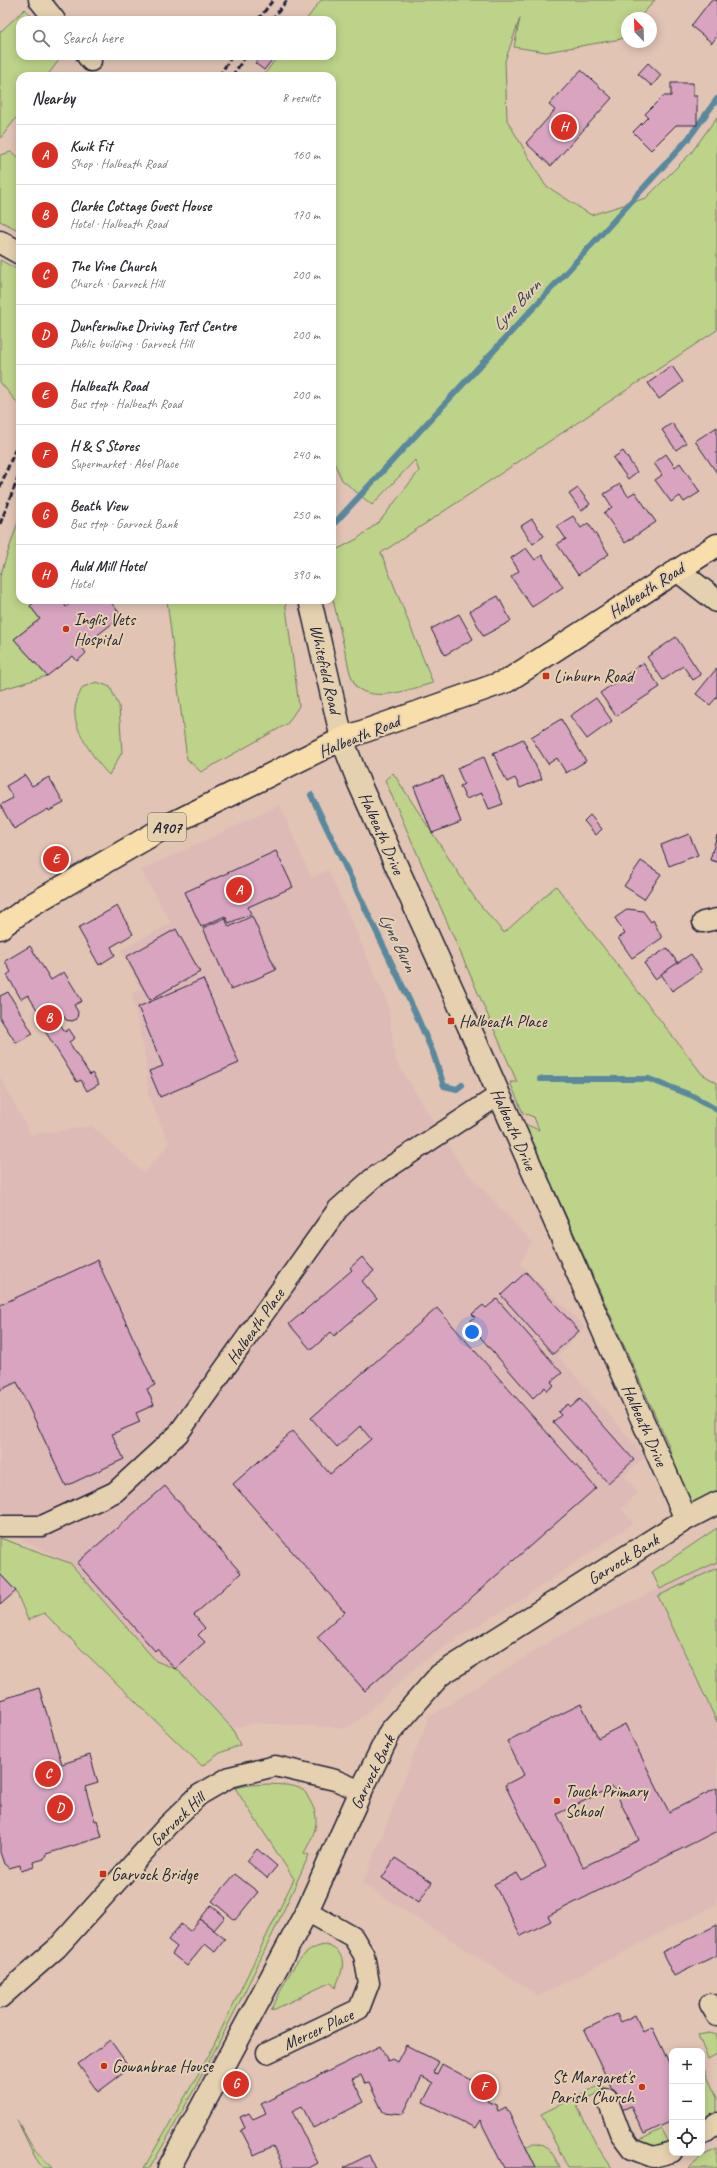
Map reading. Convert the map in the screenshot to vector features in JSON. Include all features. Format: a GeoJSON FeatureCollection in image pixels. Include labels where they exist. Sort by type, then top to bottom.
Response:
{"type":"FeatureCollection","features":[{"type":"Feature","properties":{"kind":"main road","name":"Halbeath Road"},"geometry":{"type":"LineString","coordinates":[[0,928],[31,905],[169,825],[342,739],[507,681],[717,545]]}},
{"type":"Feature","properties":{"kind":"street"},"geometry":{"type":"LineString","coordinates":[[39,0],[52,16]]}},
{"type":"Feature","properties":{"kind":"street"},"geometry":{"type":"LineString","coordinates":[[0,242],[16,251]]}},
{"type":"Feature","properties":{"kind":"street"},"geometry":{"type":"LineString","coordinates":[[677,570],[717,601]]}},
{"type":"Feature","properties":{"kind":"street","name":"Whitefield Road"},"geometry":{"type":"LineString","coordinates":[[311,604],[342,739]]}},
{"type":"Feature","properties":{"kind":"street","name":"Halbeath Drive"},"geometry":{"type":"LineString","coordinates":[[342,739],[359,783],[499,1095],[686,1519]]}},
{"type":"Feature","properties":{"kind":"street","name":"Halbeath Place"},"geometry":{"type":"LineString","coordinates":[[0,1526],[42,1526],[116,1492],[178,1434],[338,1209],[373,1178],[499,1095]]}},
{"type":"Feature","properties":{"kind":"street","name":"Garvock Bank"},"geometry":{"type":"LineString","coordinates":[[169,2168],[307,1911],[361,1790],[390,1732],[440,1675],[686,1519],[717,1503]]}},
{"type":"Feature","properties":{"kind":"street","name":"Garvock Hill"},"geometry":{"type":"LineString","coordinates":[[0,1998],[57,1948],[168,1825],[199,1795],[230,1777],[275,1766],[335,1780],[361,1790]]}},
{"type":"Feature","properties":{"kind":"street","name":"Mercer Place"},"geometry":{"type":"LineString","coordinates":[[267,2053],[360,2009],[369,1983],[364,1955],[353,1937],[307,1911]]}},
{"type":"Feature","properties":{"kind":"street"},"geometry":{"type":"LineString","coordinates":[[607,2099],[620,2133],[632,2149],[653,2157],[669,2153]]}},
{"type":"Feature","properties":{"kind":"street"},"geometry":{"type":"LineString","coordinates":[[705,2132],[717,2123]]}},
{"type":"Feature","properties":{"kind":"shaded area"},"geometry":{"type":"Polygon","coordinates":[[[280,805],[311,878],[328,870],[387,1001],[396,1061],[461,1166],[532,1242],[520,1264],[585,1327],[558,1356],[645,1456],[625,1476],[637,1493],[622,1509],[633,1523],[518,1602],[462,1635],[418,1665],[364,1716],[347,1728],[254,1723],[232,1728],[178,1670],[156,1661],[70,1563],[0,1530],[0,1077],[31,1135],[92,1126],[144,1173],[169,1144],[148,1095],[146,1061],[132,993],[141,989],[121,950],[171,923],[141,870],[280,805]]]}},
{"type":"Feature","properties":{"kind":"shaded area","name":"Touch Primary School"},"geometry":{"type":"Polygon","coordinates":[[[717,1562],[717,1904],[539,1996],[363,1884],[429,1717],[564,1633],[717,1562]]]}},
{"type":"Feature","properties":{"kind":"green space"},"geometry":{"type":"Polygon","coordinates":[[[321,0],[655,0],[644,12],[621,12],[621,39],[546,52],[514,47],[520,18],[505,61],[507,120],[545,185],[591,215],[646,198],[691,153],[717,117],[717,330],[381,553],[433,683],[404,691],[383,694],[364,692],[356,687],[350,673],[334,604],[336,604],[336,550],[357,539],[380,521],[419,471],[415,460],[372,505],[342,480],[336,467],[336,72],[266,72],[275,60],[336,60],[336,16],[309,16],[321,0]]]}},
{"type":"Feature","properties":{"kind":"green space"},"geometry":{"type":"Polygon","coordinates":[[[25,9],[31,16],[17,16],[25,9]]]}},
{"type":"Feature","properties":{"kind":"green space"},"geometry":{"type":"Polygon","coordinates":[[[16,17],[16,60],[59,60],[50,72],[16,72],[16,118],[0,139],[0,32],[16,17]]]}},
{"type":"Feature","properties":{"kind":"green space"},"geometry":{"type":"Polygon","coordinates":[[[11,152],[16,155],[16,229],[0,221],[0,155],[11,152]]]}},
{"type":"Feature","properties":{"kind":"green space"},"geometry":{"type":"Polygon","coordinates":[[[0,260],[16,269],[16,401],[0,382],[0,260]]]}},
{"type":"Feature","properties":{"kind":"green space"},"geometry":{"type":"Polygon","coordinates":[[[16,528],[16,604],[32,604],[30,606],[40,619],[14,639],[47,676],[0,690],[0,576],[16,528]]]}},
{"type":"Feature","properties":{"kind":"green space"},"geometry":{"type":"Polygon","coordinates":[[[168,604],[286,604],[299,706],[287,724],[201,772],[187,759],[168,604]]]}},
{"type":"Feature","properties":{"kind":"green space"},"geometry":{"type":"Polygon","coordinates":[[[97,682],[110,687],[119,706],[122,752],[109,775],[93,756],[83,739],[76,723],[75,716],[75,708],[83,687],[97,682]]]}},
{"type":"Feature","properties":{"kind":"green space"},"geometry":{"type":"Polygon","coordinates":[[[393,773],[476,900],[504,933],[556,886],[702,1074],[717,1083],[717,1503],[686,1519],[669,1446],[525,1124],[539,1130],[534,1117],[523,1113],[510,1082],[517,1082],[385,780],[393,773]]]}},
{"type":"Feature","properties":{"kind":"green space"},"geometry":{"type":"Polygon","coordinates":[[[717,1528],[717,1562],[660,1589],[652,1572],[717,1528]]]}},
{"type":"Feature","properties":{"kind":"green space"},"geometry":{"type":"Polygon","coordinates":[[[0,1538],[70,1563],[156,1661],[178,1670],[232,1728],[240,1745],[220,1753],[202,1766],[44,1613],[28,1620],[16,1591],[0,1574],[0,1538]]]}},
{"type":"Feature","properties":{"kind":"green space"},"geometry":{"type":"Polygon","coordinates":[[[717,1568],[717,1722],[658,1596],[717,1568]]]}},
{"type":"Feature","properties":{"kind":"green space"},"geometry":{"type":"Polygon","coordinates":[[[250,1785],[287,1785],[303,1790],[314,1808],[316,1815],[315,1827],[311,1840],[304,1853],[309,1855],[272,1935],[214,2053],[150,2168],[144,2168],[208,2057],[294,1879],[235,1788],[250,1785]]]}},
{"type":"Feature","properties":{"kind":"green space"},"geometry":{"type":"Polygon","coordinates":[[[326,1945],[334,1948],[342,1958],[342,1969],[335,1988],[331,1982],[271,2011],[292,1970],[299,1961],[306,1953],[316,1947],[326,1945]]]}},
{"type":"Feature","properties":{"kind":"green space"},"geometry":{"type":"Polygon","coordinates":[[[709,2033],[717,2035],[717,2054],[708,2059],[705,2048],[703,2048],[698,2035],[709,2033]]]}},
{"type":"Feature","properties":{"kind":"green space"},"geometry":{"type":"Polygon","coordinates":[[[705,2071],[717,2098],[717,2114],[705,2122],[705,2071]]]}},
{"type":"Feature","properties":{"kind":"green space"},"geometry":{"type":"Polygon","coordinates":[[[602,2084],[605,2090],[576,2104],[597,2146],[612,2168],[568,2168],[541,2114],[602,2084]]]}},
{"type":"Feature","properties":{"kind":"green space"},"geometry":{"type":"Polygon","coordinates":[[[17,2120],[33,2148],[52,2168],[43,2168],[36,2159],[17,2120]]]}},
{"type":"Feature","properties":{"kind":"green space"},"geometry":{"type":"Polygon","coordinates":[[[662,2129],[669,2143],[669,2148],[659,2153],[636,2142],[662,2129]]]}},
{"type":"Feature","properties":{"kind":"green space"},"geometry":{"type":"Polygon","coordinates":[[[533,2143],[543,2145],[547,2148],[553,2155],[560,2168],[536,2168],[526,2147],[533,2143]]]}},
{"type":"Feature","properties":{"kind":"green space"},"geometry":{"type":"Polygon","coordinates":[[[717,2149],[717,2168],[688,2168],[702,2156],[705,2156],[705,2155],[717,2149]]]}},
{"type":"Feature","properties":{"kind":"building"},"geometry":{"type":"Polygon","coordinates":[[[711,0],[717,0],[717,36],[712,43],[691,26],[711,0]]]}},
{"type":"Feature","properties":{"kind":"building"},"geometry":{"type":"Polygon","coordinates":[[[258,60],[272,60],[264,70],[255,63],[258,60]]]}},
{"type":"Feature","properties":{"kind":"building"},"geometry":{"type":"Polygon","coordinates":[[[648,63],[661,75],[652,86],[638,74],[648,63]]]}},
{"type":"Feature","properties":{"kind":"building"},"geometry":{"type":"Polygon","coordinates":[[[581,70],[612,98],[551,166],[526,143],[555,110],[549,105],[581,70]]]}},
{"type":"Feature","properties":{"kind":"building"},"geometry":{"type":"Polygon","coordinates":[[[671,83],[693,83],[693,96],[697,96],[697,125],[676,125],[651,150],[633,132],[648,117],[645,114],[663,96],[671,96],[671,83]]]}},
{"type":"Feature","properties":{"kind":"building"},"geometry":{"type":"Polygon","coordinates":[[[672,366],[683,382],[659,399],[648,383],[672,366]]]}},
{"type":"Feature","properties":{"kind":"building"},"geometry":{"type":"Polygon","coordinates":[[[672,423],[686,443],[676,450],[662,430],[672,423]]]}},
{"type":"Feature","properties":{"kind":"building"},"geometry":{"type":"Polygon","coordinates":[[[717,427],[717,473],[695,441],[717,427]]]}},
{"type":"Feature","properties":{"kind":"building"},"geometry":{"type":"Polygon","coordinates":[[[623,451],[637,472],[628,479],[613,458],[623,451]]]}},
{"type":"Feature","properties":{"kind":"building"},"geometry":{"type":"Polygon","coordinates":[[[666,454],[675,467],[680,463],[700,492],[684,502],[680,496],[671,502],[655,480],[662,475],[654,463],[666,454]]]}},
{"type":"Feature","properties":{"kind":"building"},"geometry":{"type":"Polygon","coordinates":[[[620,484],[628,496],[635,492],[656,522],[625,543],[604,513],[612,507],[604,494],[620,484]]]}},
{"type":"Feature","properties":{"kind":"building"},"geometry":{"type":"Polygon","coordinates":[[[578,488],[590,504],[581,511],[569,494],[578,488]]]}},
{"type":"Feature","properties":{"kind":"building"},"geometry":{"type":"Polygon","coordinates":[[[573,516],[581,528],[588,523],[609,554],[578,575],[557,544],[566,539],[557,526],[573,516]]]}},
{"type":"Feature","properties":{"kind":"building"},"geometry":{"type":"Polygon","coordinates":[[[532,519],[544,536],[533,544],[521,526],[532,519]]]}},
{"type":"Feature","properties":{"kind":"building"},"geometry":{"type":"Polygon","coordinates":[[[526,548],[535,560],[542,555],[563,587],[532,607],[511,577],[519,571],[511,558],[526,548]]]}},
{"type":"Feature","properties":{"kind":"building"},"geometry":{"type":"Polygon","coordinates":[[[498,596],[511,621],[483,636],[470,611],[498,596]]]}},
{"type":"Feature","properties":{"kind":"building","name":"Inglis Vets Hospital"},"geometry":{"type":"Polygon","coordinates":[[[32,604],[64,604],[66,607],[69,604],[112,604],[122,616],[82,647],[86,653],[77,661],[73,656],[47,676],[14,639],[40,619],[30,606],[32,604]]]}},
{"type":"Feature","properties":{"kind":"building"},"geometry":{"type":"Polygon","coordinates":[[[459,614],[473,639],[445,655],[431,629],[459,614]]]}},
{"type":"Feature","properties":{"kind":"building"},"geometry":{"type":"Polygon","coordinates":[[[676,637],[701,675],[693,680],[683,666],[663,680],[647,657],[676,637]]]}},
{"type":"Feature","properties":{"kind":"building"},"geometry":{"type":"Polygon","coordinates":[[[643,663],[660,687],[616,716],[600,693],[643,663]]]}},
{"type":"Feature","properties":{"kind":"building"},"geometry":{"type":"Polygon","coordinates":[[[717,668],[717,697],[710,705],[696,694],[717,668]]]}},
{"type":"Feature","properties":{"kind":"building"},"geometry":{"type":"Polygon","coordinates":[[[596,698],[612,721],[587,739],[570,716],[596,698]]]}},
{"type":"Feature","properties":{"kind":"building"},"geometry":{"type":"Polygon","coordinates":[[[561,719],[586,761],[566,773],[557,758],[548,764],[531,737],[561,719]]]}},
{"type":"Feature","properties":{"kind":"building"},"geometry":{"type":"Polygon","coordinates":[[[523,739],[542,779],[520,788],[515,778],[507,782],[493,753],[523,739]]]}},
{"type":"Feature","properties":{"kind":"building"},"geometry":{"type":"Polygon","coordinates":[[[484,757],[503,804],[489,809],[482,793],[466,799],[460,786],[464,784],[457,768],[484,757]]]}},
{"type":"Feature","properties":{"kind":"building"},"geometry":{"type":"Polygon","coordinates":[[[25,775],[32,786],[49,777],[64,803],[49,811],[48,809],[14,829],[0,805],[13,798],[6,786],[25,775]]]}},
{"type":"Feature","properties":{"kind":"building"},"geometry":{"type":"Polygon","coordinates":[[[443,776],[461,822],[432,833],[414,787],[443,776]]]}},
{"type":"Feature","properties":{"kind":"building"},"geometry":{"type":"Polygon","coordinates":[[[590,815],[602,829],[596,835],[584,821],[590,815]]]}},
{"type":"Feature","properties":{"kind":"building"},"geometry":{"type":"Polygon","coordinates":[[[689,834],[698,855],[669,866],[661,845],[689,834]]]}},
{"type":"Feature","properties":{"kind":"building"},"geometry":{"type":"Polygon","coordinates":[[[717,835],[717,862],[710,860],[717,835]]]}},
{"type":"Feature","properties":{"kind":"building"},"geometry":{"type":"Polygon","coordinates":[[[276,851],[293,887],[248,907],[251,914],[229,923],[225,916],[201,927],[185,892],[276,851]]]}},
{"type":"Feature","properties":{"kind":"building"},"geometry":{"type":"Polygon","coordinates":[[[641,861],[661,874],[644,899],[624,886],[641,861]]]}},
{"type":"Feature","properties":{"kind":"building"},"geometry":{"type":"Polygon","coordinates":[[[117,906],[133,934],[111,947],[115,955],[99,965],[78,928],[117,906]]]}},
{"type":"Feature","properties":{"kind":"building"},"geometry":{"type":"Polygon","coordinates":[[[628,909],[643,911],[651,922],[653,920],[662,938],[632,958],[618,938],[625,934],[615,918],[628,909]]]}},
{"type":"Feature","properties":{"kind":"building"},"geometry":{"type":"Polygon","coordinates":[[[252,916],[276,970],[231,990],[203,928],[225,918],[229,927],[252,916]]]}},
{"type":"Feature","properties":{"kind":"building"},"geometry":{"type":"Polygon","coordinates":[[[176,929],[200,972],[150,1000],[126,957],[176,929]]]}},
{"type":"Feature","properties":{"kind":"building"},"geometry":{"type":"Polygon","coordinates":[[[30,946],[51,980],[64,972],[82,1001],[74,1005],[78,1012],[77,1019],[72,1021],[66,1020],[62,1013],[56,1017],[65,1032],[69,1029],[75,1038],[69,1042],[90,1075],[92,1073],[99,1084],[87,1091],[81,1080],[77,1082],[40,1023],[44,1021],[28,995],[21,999],[7,975],[11,972],[5,961],[30,946]]]}},
{"type":"Feature","properties":{"kind":"building"},"geometry":{"type":"Polygon","coordinates":[[[667,948],[678,963],[655,979],[644,963],[667,948]]]}},
{"type":"Feature","properties":{"kind":"building"},"geometry":{"type":"Polygon","coordinates":[[[691,954],[702,971],[672,991],[661,974],[691,954]]]}},
{"type":"Feature","properties":{"kind":"building"},"geometry":{"type":"Polygon","coordinates":[[[203,979],[239,1063],[160,1097],[149,1071],[163,1066],[138,1007],[203,979]]]}},
{"type":"Feature","properties":{"kind":"building"},"geometry":{"type":"Polygon","coordinates":[[[8,992],[33,1034],[16,1043],[0,1018],[0,996],[8,992]]]}},
{"type":"Feature","properties":{"kind":"building"},"geometry":{"type":"Polygon","coordinates":[[[362,1257],[374,1271],[362,1281],[377,1299],[334,1336],[331,1332],[311,1350],[289,1324],[352,1270],[350,1268],[362,1257]]]}},
{"type":"Feature","properties":{"kind":"building"},"geometry":{"type":"Polygon","coordinates":[[[97,1260],[155,1385],[147,1389],[154,1405],[136,1413],[140,1422],[112,1434],[124,1459],[66,1486],[17,1382],[0,1390],[0,1305],[97,1260]]]}},
{"type":"Feature","properties":{"kind":"building"},"geometry":{"type":"Polygon","coordinates":[[[526,1272],[579,1331],[553,1354],[501,1295],[526,1272]]]}},
{"type":"Feature","properties":{"kind":"building"},"geometry":{"type":"Polygon","coordinates":[[[497,1299],[562,1373],[551,1382],[554,1385],[547,1391],[545,1387],[533,1398],[468,1323],[475,1317],[472,1314],[483,1305],[486,1308],[497,1299]]]}},
{"type":"Feature","properties":{"kind":"building"},"geometry":{"type":"Polygon","coordinates":[[[437,1308],[596,1488],[365,1691],[317,1637],[345,1612],[233,1484],[293,1431],[330,1474],[371,1439],[360,1426],[337,1447],[311,1418],[437,1308]]]}},
{"type":"Feature","properties":{"kind":"building"},"geometry":{"type":"Polygon","coordinates":[[[580,1399],[634,1460],[608,1483],[553,1422],[561,1415],[558,1412],[568,1404],[571,1407],[580,1399]]]}},
{"type":"Feature","properties":{"kind":"building"},"geometry":{"type":"Polygon","coordinates":[[[165,1486],[241,1573],[194,1615],[205,1628],[198,1635],[205,1642],[175,1669],[157,1649],[155,1651],[77,1563],[165,1486]]]}},
{"type":"Feature","properties":{"kind":"building"},"geometry":{"type":"Polygon","coordinates":[[[0,1574],[16,1591],[0,1605],[0,1574]]]}},
{"type":"Feature","properties":{"kind":"building"},"geometry":{"type":"Polygon","coordinates":[[[39,1688],[62,1764],[90,1755],[98,1783],[85,1787],[95,1821],[97,1820],[102,1837],[46,1854],[44,1859],[33,1862],[34,1867],[21,1871],[20,1865],[9,1868],[4,1864],[0,1852],[0,1700],[39,1688]]]}},
{"type":"Feature","properties":{"kind":"building"},"geometry":{"type":"Polygon","coordinates":[[[581,1704],[598,1738],[625,1724],[669,1812],[717,1788],[717,1831],[548,1916],[551,1921],[521,1936],[494,1884],[517,1873],[521,1880],[546,1867],[505,1785],[524,1775],[507,1741],[581,1704]],[[613,1787],[557,1814],[583,1867],[639,1840],[613,1787]]]}},
{"type":"Feature","properties":{"kind":"building"},"geometry":{"type":"Polygon","coordinates":[[[257,1849],[277,1866],[267,1878],[247,1861],[257,1849]]]}},
{"type":"Feature","properties":{"kind":"building"},"geometry":{"type":"Polygon","coordinates":[[[395,1858],[432,1882],[419,1902],[382,1878],[395,1858]]]}},
{"type":"Feature","properties":{"kind":"building"},"geometry":{"type":"Polygon","coordinates":[[[235,1874],[258,1892],[235,1920],[212,1901],[235,1874]]]}},
{"type":"Feature","properties":{"kind":"building"},"geometry":{"type":"Polygon","coordinates":[[[211,1905],[225,1917],[214,1930],[200,1919],[211,1905]]]}},
{"type":"Feature","properties":{"kind":"building"},"geometry":{"type":"Polygon","coordinates":[[[200,1919],[225,1939],[215,1952],[205,1944],[187,1966],[172,1954],[177,1947],[168,1940],[181,1924],[190,1931],[200,1919]]]}},
{"type":"Feature","properties":{"kind":"building"},"geometry":{"type":"Polygon","coordinates":[[[717,1925],[717,1955],[674,1976],[662,1952],[717,1925]]]}},
{"type":"Feature","properties":{"kind":"building","name":"St Margaret's Parish Church"},"geometry":{"type":"Polygon","coordinates":[[[617,2014],[621,2022],[635,2015],[643,2032],[652,2027],[669,2063],[669,2122],[644,2134],[631,2106],[622,2110],[584,2030],[617,2014]]]}},
{"type":"Feature","properties":{"kind":"building","name":"Gowanbrae House"},"geometry":{"type":"Polygon","coordinates":[[[110,2040],[130,2068],[98,2092],[78,2064],[110,2040]]]}},
{"type":"Feature","properties":{"kind":"building"},"geometry":{"type":"Polygon","coordinates":[[[406,2045],[439,2062],[433,2072],[437,2074],[442,2064],[492,2091],[487,2101],[496,2105],[498,2111],[506,2107],[536,2168],[504,2168],[480,2120],[475,2128],[423,2102],[433,2083],[422,2077],[403,2114],[383,2112],[369,2083],[365,2084],[361,2075],[352,2079],[364,2102],[313,2128],[302,2106],[292,2111],[318,2163],[309,2168],[284,2168],[273,2146],[254,2155],[241,2130],[245,2128],[240,2117],[249,2113],[253,2119],[266,2113],[261,2104],[380,2046],[388,2061],[392,2059],[397,2062],[406,2045]]]}},
{"type":"Feature","properties":{"kind":"building"},"geometry":{"type":"Polygon","coordinates":[[[369,2155],[375,2168],[343,2168],[369,2155]]]}},
{"type":"Feature","properties":{"kind":"waterway","name":"Lyne Burn"},"geometry":{"type":"LineString","coordinates":[[336,522],[688,139],[717,99]]}},
{"type":"Feature","properties":{"kind":"waterway","name":"Lyne Burn"},"geometry":{"type":"LineString","coordinates":[[311,795],[415,1012],[433,1053],[444,1086],[457,1089],[462,1085]]}},
{"type":"Feature","properties":{"kind":"waterway","name":"Lyne Burn"},"geometry":{"type":"LineString","coordinates":[[540,1079],[649,1079],[693,1096],[717,1110]]}},
{"type":"Feature","properties":{"kind":"railway"},"geometry":{"type":"LineString","coordinates":[[261,16],[273,0]]}},
{"type":"Feature","properties":{"kind":"railway"},"geometry":{"type":"LineString","coordinates":[[275,16],[287,0]]}},
{"type":"Feature","properties":{"kind":"railway"},"geometry":{"type":"LineString","coordinates":[[222,72],[229,60]]}},
{"type":"Feature","properties":{"kind":"railway"},"geometry":{"type":"LineString","coordinates":[[235,72],[243,60]]}},
{"type":"Feature","properties":{"kind":"railway"},"geometry":{"type":"LineString","coordinates":[[0,487],[16,448]]}},
{"type":"Feature","properties":{"kind":"railway"},"geometry":{"type":"LineString","coordinates":[[0,524],[16,483]]}},
{"type":"Feature","properties":{"kind":"place","name":"Auld Mill Hotel"},"geometry":{"type":"Point","coordinates":[564,127]}},
{"type":"Feature","properties":{"kind":"place","name":"Inglis Vets Hospital"},"geometry":{"type":"Point","coordinates":[66,629]}},
{"type":"Feature","properties":{"kind":"place","name":"Linburn Road"},"geometry":{"type":"Point","coordinates":[546,676]}},
{"type":"Feature","properties":{"kind":"place","name":"Halbeath Road"},"geometry":{"type":"Point","coordinates":[56,859]}},
{"type":"Feature","properties":{"kind":"place","name":"Kwik Fit"},"geometry":{"type":"Point","coordinates":[239,890]}},
{"type":"Feature","properties":{"kind":"place","name":"Clarke Cottage Guest House"},"geometry":{"type":"Point","coordinates":[49,1018]}},
{"type":"Feature","properties":{"kind":"place","name":"Halbeath Place"},"geometry":{"type":"Point","coordinates":[451,1021]}},
{"type":"Feature","properties":{"kind":"place","name":"The Vine Church"},"geometry":{"type":"Point","coordinates":[48,1774]}},
{"type":"Feature","properties":{"kind":"place","name":"Touch Primary School"},"geometry":{"type":"Point","coordinates":[557,1801]}},
{"type":"Feature","properties":{"kind":"place","name":"Dunfermline Driving Test Centre"},"geometry":{"type":"Point","coordinates":[60,1808]}},
{"type":"Feature","properties":{"kind":"place","name":"Garvock Bridge"},"geometry":{"type":"Point","coordinates":[103,1874]}},
{"type":"Feature","properties":{"kind":"place","name":"Gowanbrae House"},"geometry":{"type":"Point","coordinates":[104,2066]}},
{"type":"Feature","properties":{"kind":"place","name":"Beath View"},"geometry":{"type":"Point","coordinates":[236,2084]}},
{"type":"Feature","properties":{"kind":"place","name":"H & S Stores"},"geometry":{"type":"Point","coordinates":[484,2087]}},
{"type":"Feature","properties":{"kind":"place","name":"St Margaret's Parish Church"},"geometry":{"type":"Point","coordinates":[642,2087]}}]}
